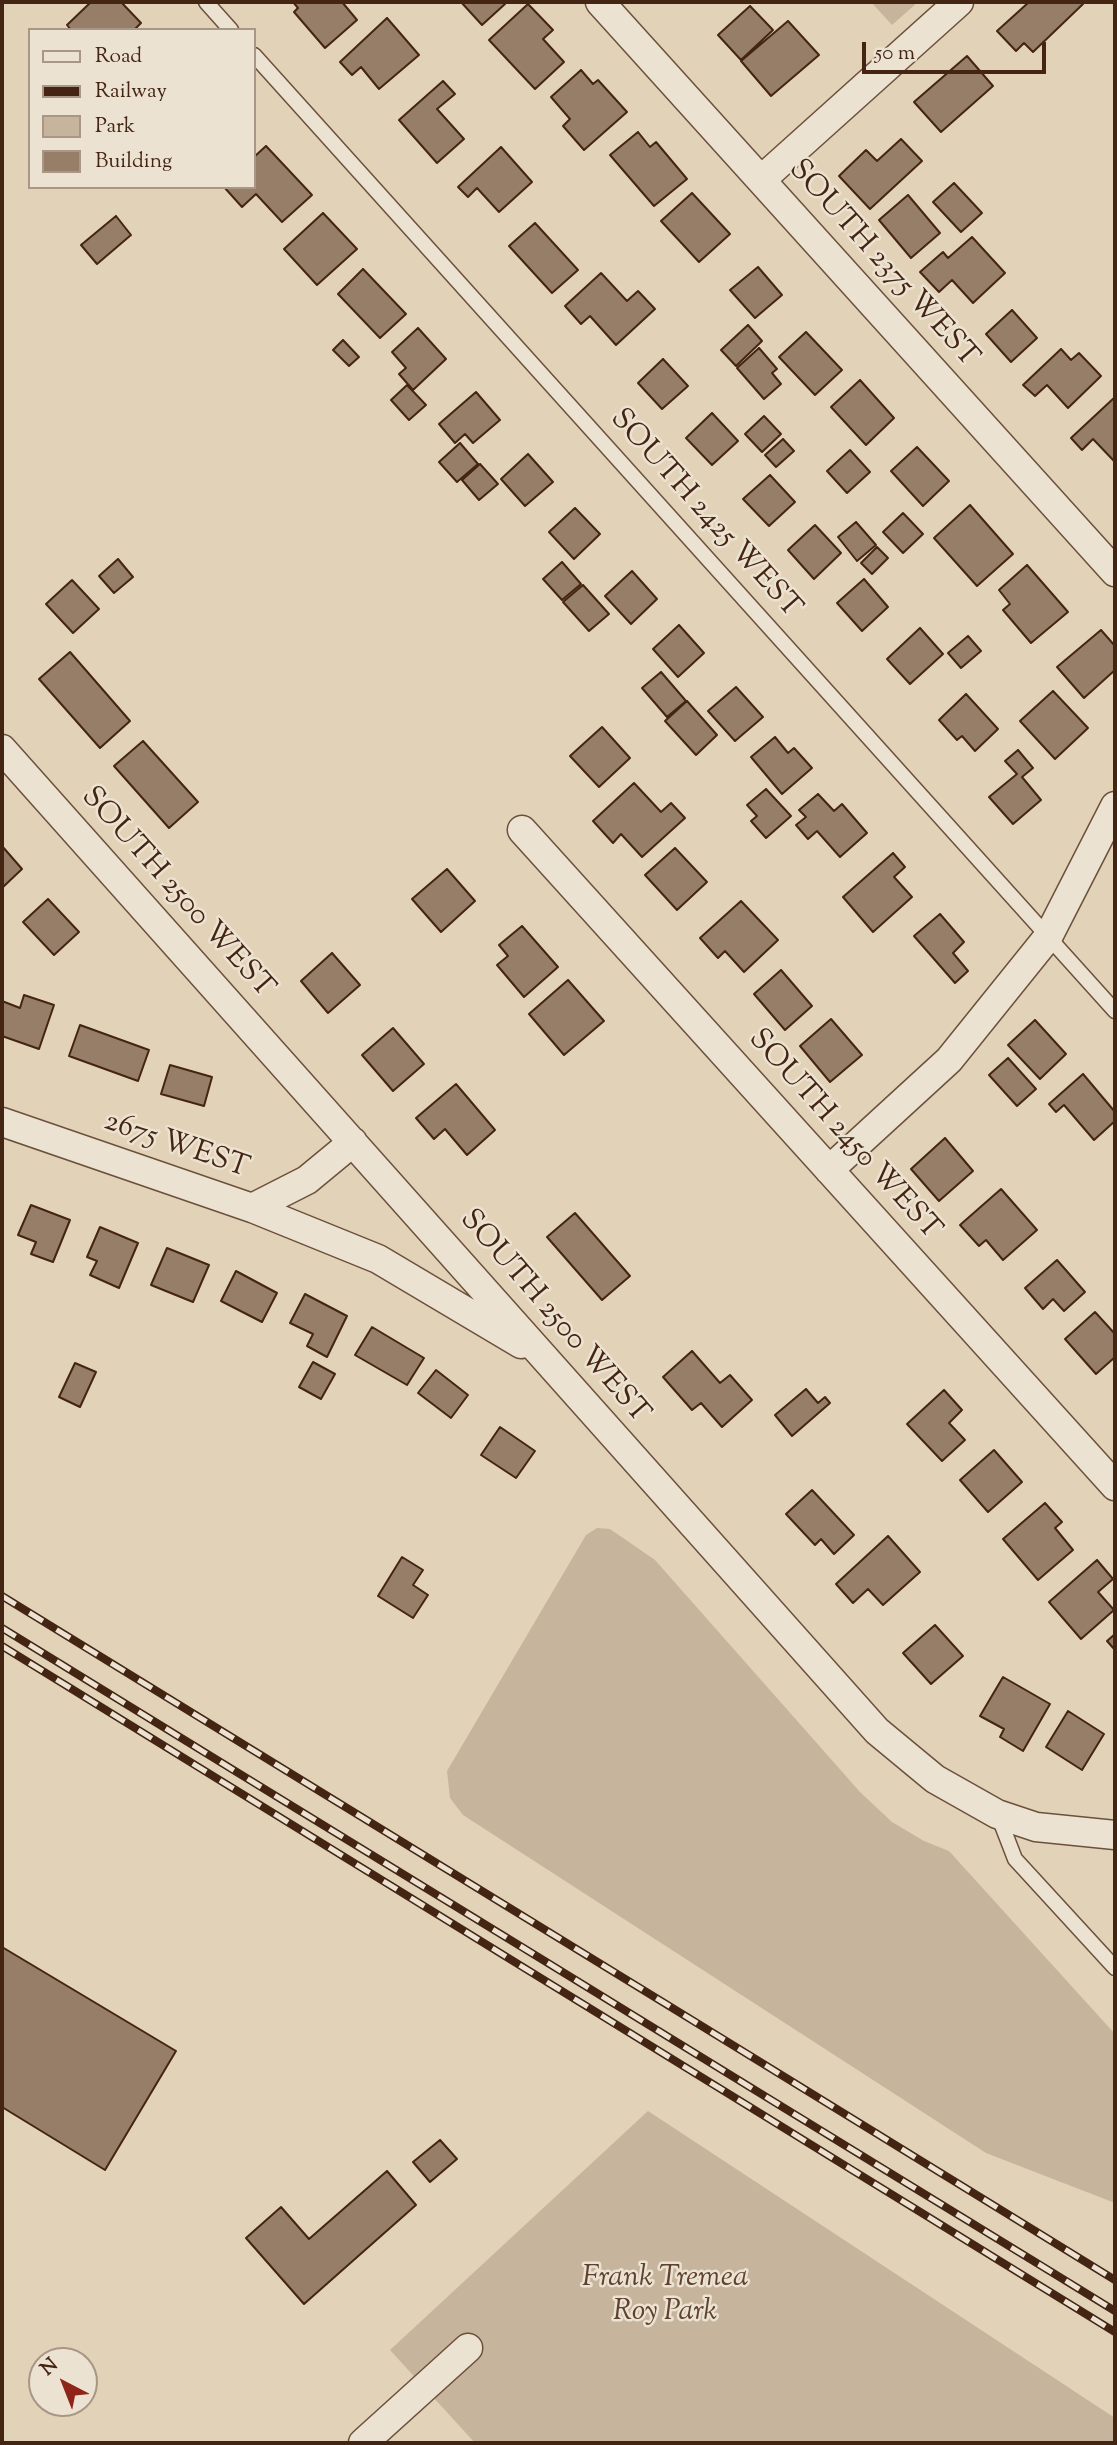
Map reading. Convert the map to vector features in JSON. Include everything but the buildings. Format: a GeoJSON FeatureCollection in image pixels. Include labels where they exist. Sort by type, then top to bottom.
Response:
{"type":"FeatureCollection","features":[{"type":"Feature","properties":{"kind":"street","name":"SOUTH 2375 WEST"},"geometry":{"type":"LineString","coordinates":[[600,2],[1115,572]]}},
{"type":"Feature","properties":{"kind":"street"},"geometry":{"type":"LineString","coordinates":[[761,180],[959,2]]}},
{"type":"Feature","properties":{"kind":"street","name":"SOUTH 2500 WEST"},"geometry":{"type":"LineString","coordinates":[[2,749],[877,1731],[935,1779],[997,1814],[1036,1827],[1115,1835]]}},
{"type":"Feature","properties":{"kind":"street"},"geometry":{"type":"LineString","coordinates":[[829,1170],[949,1060],[1048,937],[1115,806]]}},
{"type":"Feature","properties":{"kind":"street","name":"SOUTH 2450 WEST"},"geometry":{"type":"LineString","coordinates":[[522,830],[1115,1486]]}},
{"type":"Feature","properties":{"kind":"street","name":"2675 WEST"},"geometry":{"type":"LineString","coordinates":[[2,1122],[252,1208],[307,1180],[353,1142]]}},
{"type":"Feature","properties":{"kind":"street"},"geometry":{"type":"LineString","coordinates":[[252,1208],[378,1259],[542,1357]]}},
{"type":"Feature","properties":{"kind":"street"},"geometry":{"type":"LineString","coordinates":[[363,2443],[468,2348]]}},
{"type":"Feature","properties":{"kind":"lane"},"geometry":{"type":"LineString","coordinates":[[206,2],[229,28]]}},
{"type":"Feature","properties":{"kind":"lane","name":"SOUTH 2425 WEST"},"geometry":{"type":"LineString","coordinates":[[256,57],[1115,1011]]}},
{"type":"Feature","properties":{"kind":"lane"},"geometry":{"type":"LineString","coordinates":[[997,1814],[1015,1859],[1115,1968]]}},
{"type":"Feature","properties":{"kind":"green space"},"geometry":{"type":"Polygon","coordinates":[[[871,2],[918,2],[892,25],[871,2]]]}},
{"type":"Feature","properties":{"kind":"green space"},"geometry":{"type":"Polygon","coordinates":[[[597,1528],[610,1529],[655,1560],[860,1792],[892,1822],[924,1841],[949,1851],[1115,2034],[1115,2203],[986,2153],[463,1815],[450,1798],[447,1771],[586,1535],[597,1528]]]}},
{"type":"Feature","properties":{"kind":"green space","name":"Frank Tremea Roy Park"},"geometry":{"type":"Polygon","coordinates":[[[648,2111],[1115,2418],[1115,2443],[475,2443],[390,2350],[648,2111]]]}},
{"type":"Feature","properties":{"kind":"railway"},"geometry":{"type":"LineString","coordinates":[[2,1596],[1115,2280]]}},
{"type":"Feature","properties":{"kind":"railway"},"geometry":{"type":"LineString","coordinates":[[2,1628],[1115,2311]]}},
{"type":"Feature","properties":{"kind":"railway"},"geometry":{"type":"LineString","coordinates":[[2,1646],[1115,2332]]}}]}
